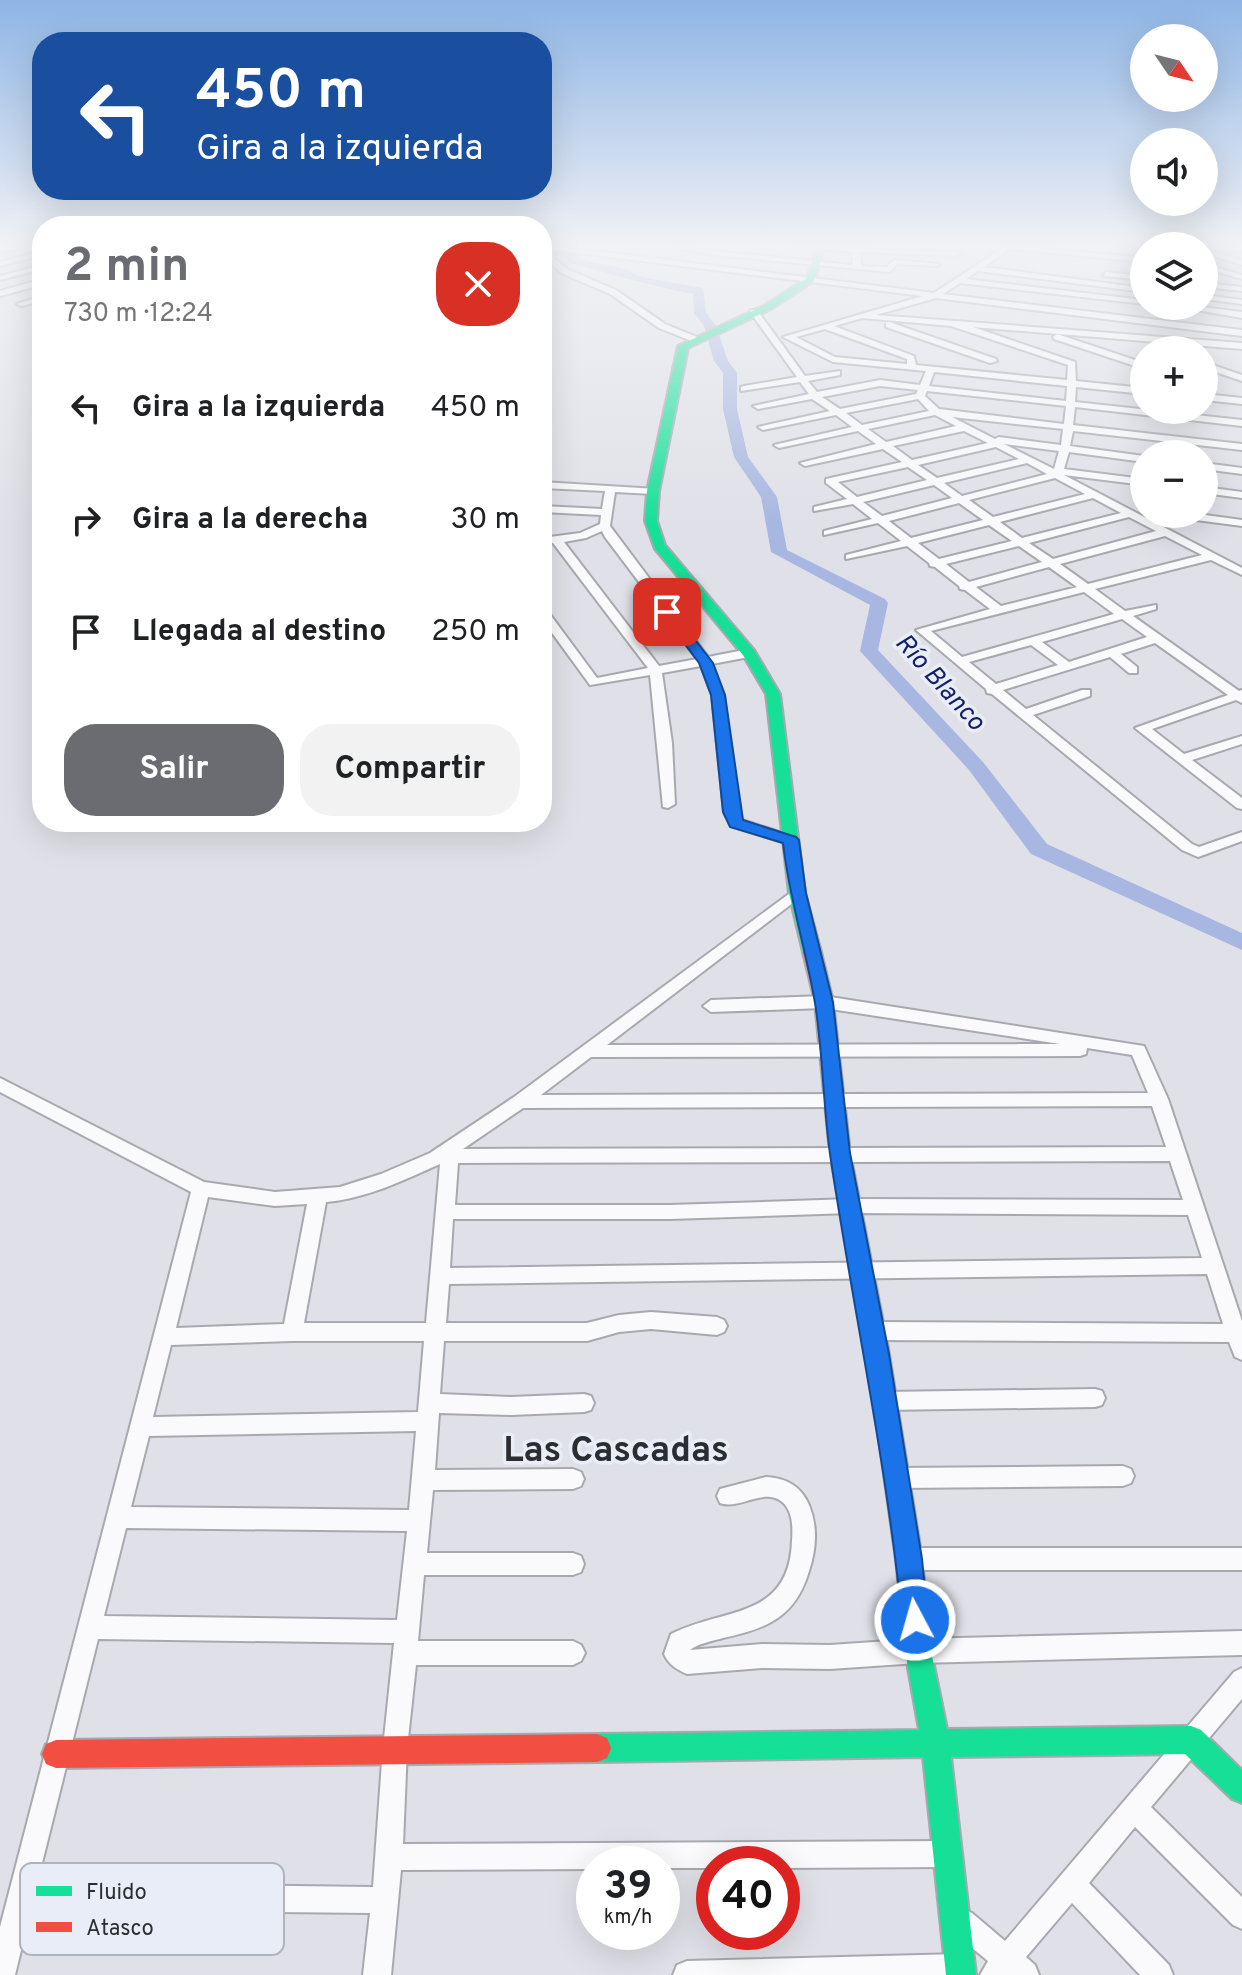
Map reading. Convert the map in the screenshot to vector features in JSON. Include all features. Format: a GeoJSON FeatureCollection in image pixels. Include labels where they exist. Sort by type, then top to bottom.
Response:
{"type":"FeatureCollection","features":[{"type":"Feature","properties":{"kind":"street"},"geometry":{"type":"LineString","coordinates":[[687,1975],[960,1971],[936,1746],[918,1651],[909,1559],[874,1331],[840,1153],[824,1002],[797,893],[773,694],[749,653],[659,546],[651,521],[653,491],[680,353],[683,346],[695,339]]}},
{"type":"Feature","properties":{"kind":"street"},"geometry":{"type":"LineString","coordinates":[[774,339],[815,396],[1155,639],[1240,696]]}},
{"type":"Feature","properties":{"kind":"street"},"geometry":{"type":"LineString","coordinates":[[793,339],[833,359],[1130,389]]}},
{"type":"Feature","properties":{"kind":"street"},"geometry":{"type":"LineString","coordinates":[[861,339],[911,358],[912,366]]}},
{"type":"Feature","properties":{"kind":"street"},"geometry":{"type":"LineString","coordinates":[[930,339],[993,361]]}},
{"type":"Feature","properties":{"kind":"street"},"geometry":{"type":"LineString","coordinates":[[999,339],[1072,364],[1065,450],[1058,473]]}},
{"type":"Feature","properties":{"kind":"street"},"geometry":{"type":"LineString","coordinates":[[1059,339],[1130,363]]}},
{"type":"Feature","properties":{"kind":"street"},"geometry":{"type":"LineString","coordinates":[[1218,344],[1242,346]]}},
{"type":"Feature","properties":{"kind":"street"},"geometry":{"type":"LineString","coordinates":[[921,391],[931,369]]}},
{"type":"Feature","properties":{"kind":"street"},"geometry":{"type":"LineString","coordinates":[[1218,370],[1242,379]]}},
{"type":"Feature","properties":{"kind":"street"},"geometry":{"type":"LineString","coordinates":[[744,389],[837,373]]}},
{"type":"Feature","properties":{"kind":"street"},"geometry":{"type":"LineString","coordinates":[[1218,377],[1242,379]]}},
{"type":"Feature","properties":{"kind":"street"},"geometry":{"type":"LineString","coordinates":[[758,406],[875,383],[921,391],[1070,403],[1242,423]]}},
{"type":"Feature","properties":{"kind":"street"},"geometry":{"type":"LineString","coordinates":[[921,391],[936,412],[1058,473],[1130,514]]}},
{"type":"Feature","properties":{"kind":"street"},"geometry":{"type":"LineString","coordinates":[[763,427],[921,391]]}},
{"type":"Feature","properties":{"kind":"street"},"geometry":{"type":"LineString","coordinates":[[1218,398],[1242,401]]}},
{"type":"Feature","properties":{"kind":"street"},"geometry":{"type":"LineString","coordinates":[[779,445],[936,412],[1242,447]]}},
{"type":"Feature","properties":{"kind":"street"},"geometry":{"type":"LineString","coordinates":[[805,463],[967,427]]}},
{"type":"Feature","properties":{"kind":"street"},"geometry":{"type":"LineString","coordinates":[[998,610],[934,564],[830,481],[910,464],[993,441],[1130,457]]}},
{"type":"Feature","properties":{"kind":"street"},"geometry":{"type":"LineString","coordinates":[[818,509],[1028,460]]}},
{"type":"Feature","properties":{"kind":"street"},"geometry":{"type":"LineString","coordinates":[[1218,468],[1242,471]]}},
{"type":"Feature","properties":{"kind":"street"},"geometry":{"type":"LineString","coordinates":[[828,533],[1058,473],[1130,481]]}},
{"type":"Feature","properties":{"kind":"street"},"geometry":{"type":"LineString","coordinates":[[552,486],[653,491]]}},
{"type":"Feature","properties":{"kind":"street"},"geometry":{"type":"LineString","coordinates":[[552,540],[592,533],[606,519],[610,490]]}},
{"type":"Feature","properties":{"kind":"street"},"geometry":{"type":"LineString","coordinates":[[1218,492],[1242,495]]}},
{"type":"Feature","properties":{"kind":"street"},"geometry":{"type":"LineString","coordinates":[[850,557],[1093,495]]}},
{"type":"Feature","properties":{"kind":"street"},"geometry":{"type":"LineString","coordinates":[[552,511],[606,519],[706,663],[718,695],[731,812],[736,823],[790,840]]}},
{"type":"Feature","properties":{"kind":"street"},"geometry":{"type":"LineString","coordinates":[[934,564],[1130,514]]}},
{"type":"Feature","properties":{"kind":"street"},"geometry":{"type":"LineString","coordinates":[[1218,520],[1242,523]]}},
{"type":"Feature","properties":{"kind":"street"},"geometry":{"type":"LineString","coordinates":[[1154,528],[1242,572]]}},
{"type":"Feature","properties":{"kind":"street"},"geometry":{"type":"LineString","coordinates":[[964,587],[1163,533]]}},
{"type":"Feature","properties":{"kind":"street"},"geometry":{"type":"LineString","coordinates":[[552,544],[656,671],[665,743],[668,804]]}},
{"type":"Feature","properties":{"kind":"street"},"geometry":{"type":"LineString","coordinates":[[1209,557],[922,630],[991,690],[1187,847],[1198,852],[1242,836]]}},
{"type":"Feature","properties":{"kind":"street"},"geometry":{"type":"LineString","coordinates":[[960,661],[1152,607]]}},
{"type":"Feature","properties":{"kind":"street"},"geometry":{"type":"LineString","coordinates":[[552,625],[594,682],[749,653]]}},
{"type":"Feature","properties":{"kind":"street"},"geometry":{"type":"LineString","coordinates":[[991,690],[1155,639]]}},
{"type":"Feature","properties":{"kind":"street"},"geometry":{"type":"LineString","coordinates":[[1032,640],[1066,665]]}},
{"type":"Feature","properties":{"kind":"street"},"geometry":{"type":"LineString","coordinates":[[1113,653],[1133,670]]}},
{"type":"Feature","properties":{"kind":"street"},"geometry":{"type":"LineString","coordinates":[[1023,714],[1086,693]]}},
{"type":"Feature","properties":{"kind":"street"},"geometry":{"type":"LineString","coordinates":[[1240,696],[1190,710],[1163,710],[1148,718],[1142,728],[1242,805]]}},
{"type":"Feature","properties":{"kind":"street"},"geometry":{"type":"LineString","coordinates":[[1182,759],[1242,740]]}},
{"type":"Feature","properties":{"kind":"street"},"geometry":{"type":"LineString","coordinates":[[1224,791],[1242,785]]}},
{"type":"Feature","properties":{"kind":"street"},"geometry":{"type":"LineString","coordinates":[[0,1084],[201,1189],[275,1199],[340,1194],[387,1179],[451,1152],[797,893]]}},
{"type":"Feature","properties":{"kind":"street"},"geometry":{"type":"LineString","coordinates":[[711,1006],[824,1002],[1138,1050]]}},
{"type":"Feature","properties":{"kind":"street"},"geometry":{"type":"LineString","coordinates":[[587,1051],[828,1048],[1138,1050]]}},
{"type":"Feature","properties":{"kind":"street"},"geometry":{"type":"LineString","coordinates":[[874,1331],[1238,1342],[1159,1099],[1138,1050]]}},
{"type":"Feature","properties":{"kind":"street"},"geometry":{"type":"LineString","coordinates":[[520,1102],[687,1104],[834,1098],[929,1102],[1159,1099]]}},
{"type":"Feature","properties":{"kind":"street"},"geometry":{"type":"LineString","coordinates":[[451,1152],[1177,1154]]}},
{"type":"Feature","properties":{"kind":"street"},"geometry":{"type":"LineString","coordinates":[[377,1975],[389,1857],[395,1748],[423,1480],[433,1334],[451,1152]]}},
{"type":"Feature","properties":{"kind":"street"},"geometry":{"type":"LineString","coordinates":[[29,1863],[201,1189]]}},
{"type":"Feature","properties":{"kind":"street"},"geometry":{"type":"LineString","coordinates":[[292,1332],[318,1197]]}},
{"type":"Feature","properties":{"kind":"street"},"geometry":{"type":"LineString","coordinates":[[447,1212],[670,1212],[851,1206],[1196,1208]]}},
{"type":"Feature","properties":{"kind":"street"},"geometry":{"type":"LineString","coordinates":[[440,1276],[861,1268],[1213,1266]]}},
{"type":"Feature","properties":{"kind":"street"},"geometry":{"type":"LineString","coordinates":[[163,1337],[292,1332],[587,1332],[622,1321],[649,1320],[717,1326]]}},
{"type":"Feature","properties":{"kind":"street"},"geometry":{"type":"LineString","coordinates":[[885,1401],[1095,1398]]}},
{"type":"Feature","properties":{"kind":"street"},"geometry":{"type":"LineString","coordinates":[[140,1427],[584,1403]]}},
{"type":"Feature","properties":{"kind":"street"},"geometry":{"type":"LineString","coordinates":[[896,1478],[1123,1476]]}},
{"type":"Feature","properties":{"kind":"street"},"geometry":{"type":"LineString","coordinates":[[423,1480],[573,1479]]}},
{"type":"Feature","properties":{"kind":"street"},"geometry":{"type":"LineString","coordinates":[[728,1496],[762,1487],[788,1492],[796,1501],[801,1518],[805,1542],[801,1564],[784,1600],[752,1620],[683,1639],[676,1647],[680,1659],[696,1662],[762,1656],[830,1657],[918,1651],[1242,1643]]}},
{"type":"Feature","properties":{"kind":"street"},"geometry":{"type":"LineString","coordinates":[[117,1517],[418,1521]]}},
{"type":"Feature","properties":{"kind":"street"},"geometry":{"type":"LineString","coordinates":[[909,1559],[1242,1559]]}},
{"type":"Feature","properties":{"kind":"street"},"geometry":{"type":"LineString","coordinates":[[414,1564],[573,1564]]}},
{"type":"Feature","properties":{"kind":"street"},"geometry":{"type":"LineString","coordinates":[[89,1627],[573,1653]]}},
{"type":"Feature","properties":{"kind":"street"},"geometry":{"type":"LineString","coordinates":[[954,1912],[1010,1969],[1071,1883],[1242,1681]]}},
{"type":"Feature","properties":{"kind":"street"},"geometry":{"type":"LineString","coordinates":[[56,1754],[395,1748],[936,1746],[1191,1740],[1242,1789]]}},
{"type":"Feature","properties":{"kind":"street"},"geometry":{"type":"LineString","coordinates":[[1134,1808],[1242,1916]]}},
{"type":"Feature","properties":{"kind":"street"},"geometry":{"type":"LineString","coordinates":[[389,1857],[948,1854]]}},
{"type":"Feature","properties":{"kind":"street"},"geometry":{"type":"LineString","coordinates":[[1071,1883],[1159,1975]]}},
{"type":"Feature","properties":{"kind":"street"},"geometry":{"type":"LineString","coordinates":[[284,1899],[384,1900]]}},
{"type":"Feature","properties":{"kind":"street"},"geometry":{"type":"LineString","coordinates":[[1,1975],[20,1900]]}},
{"type":"Feature","properties":{"kind":"waterway","name":"Río Blanco"},"geometry":{"type":"LineString","coordinates":[[714,339],[721,361],[730,373],[730,409],[741,457],[769,497],[779,552],[879,603],[869,651],[976,766],[1039,849],[1242,942]]}},
{"type":"Feature","properties":{"kind":"traffic: fast"},"geometry":{"type":"LineString","coordinates":[[698,339],[683,346],[653,491],[651,521],[659,546],[749,653],[773,694],[797,893],[812,952]]}},
{"type":"Feature","properties":{"kind":"traffic: fast"},"geometry":{"type":"LineString","coordinates":[[877,1348],[909,1559],[918,1651],[936,1746],[961,1975]]}},
{"type":"Feature","properties":{"kind":"traffic: fast"},"geometry":{"type":"LineString","coordinates":[[597,1748],[1191,1740],[1242,1789]]}},
{"type":"Feature","properties":{"kind":"traffic: jam"},"geometry":{"type":"LineString","coordinates":[[812,952],[824,1002],[840,1153],[877,1348]]}},
{"type":"Feature","properties":{"kind":"traffic: jam"},"geometry":{"type":"LineString","coordinates":[[56,1754],[597,1748]]}},
{"type":"Feature","properties":{"kind":"district","name":"Las Cascadas"},"geometry":{"type":"Point","coordinates":[616,1452]}},
{"type":"Feature","properties":{"kind":"route"},"geometry":{"type":"LineString","coordinates":[[667,612],[706,663],[718,695],[731,812],[736,823],[790,840],[797,893],[824,1002],[840,1153],[877,1354],[909,1559],[915,1620]]}}]}
